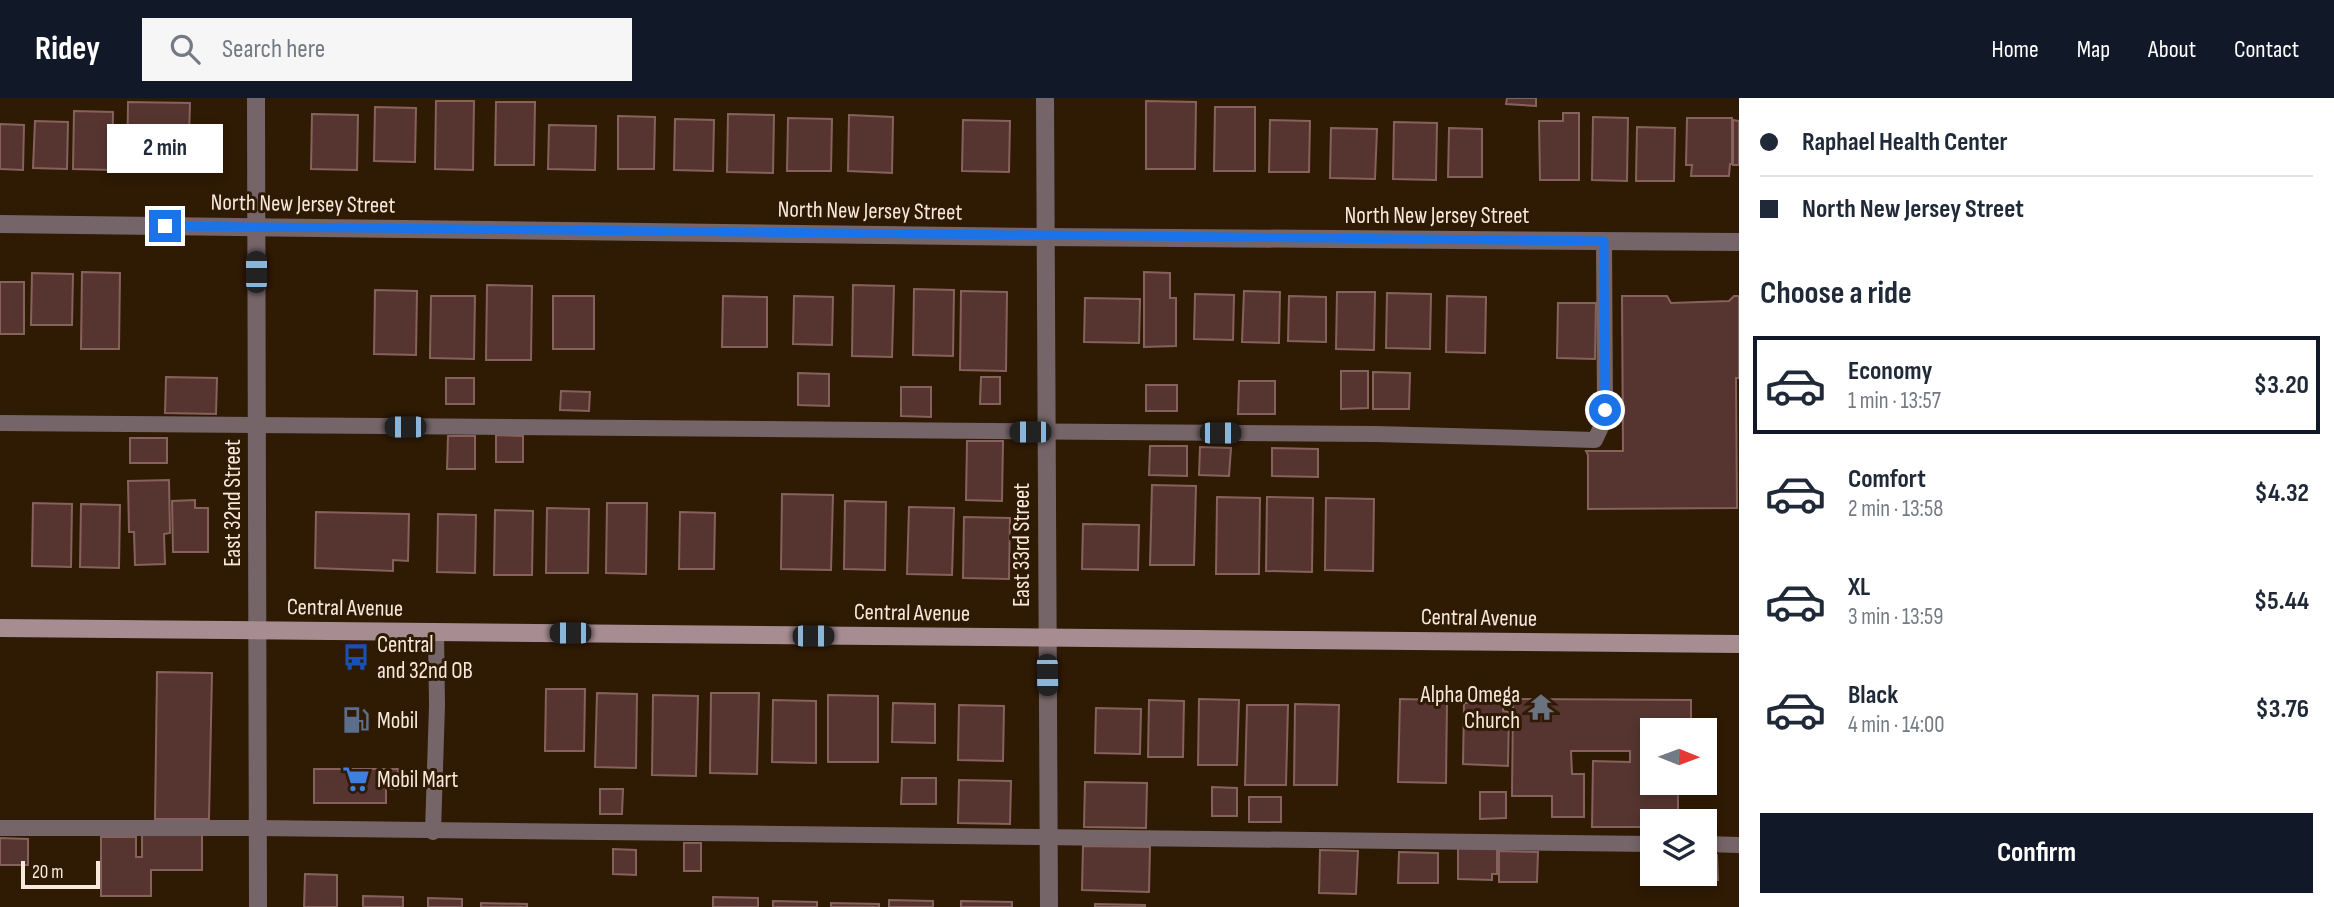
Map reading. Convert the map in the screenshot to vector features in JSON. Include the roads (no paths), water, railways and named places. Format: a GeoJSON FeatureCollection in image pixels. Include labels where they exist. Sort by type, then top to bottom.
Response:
{"type":"FeatureCollection","features":[{"type":"Feature","properties":{"kind":"main road","name":"Central Avenue"},"geometry":{"type":"LineString","coordinates":[[0,628],[1739,645]]}},
{"type":"Feature","properties":{"kind":"street","name":"East 32nd Street"},"geometry":{"type":"LineString","coordinates":[[256,98],[258,907]]}},
{"type":"Feature","properties":{"kind":"street","name":"East 33rd Street"},"geometry":{"type":"LineString","coordinates":[[1045,98],[1049,907]]}},
{"type":"Feature","properties":{"kind":"street","name":"North New Jersey Street"},"geometry":{"type":"LineString","coordinates":[[0,224],[1045,237],[1739,242]]}},
{"type":"Feature","properties":{"kind":"lane"},"geometry":{"type":"LineString","coordinates":[[0,423],[1375,434],[1595,440],[1605,410],[1604,241]]}},
{"type":"Feature","properties":{"kind":"lane"},"geometry":{"type":"LineString","coordinates":[[433,832],[436,632]]}},
{"type":"Feature","properties":{"kind":"lane"},"geometry":{"type":"LineString","coordinates":[[0,828],[257,828],[1640,844]]}},
{"type":"Feature","properties":{"kind":"lane"},"geometry":{"type":"LineString","coordinates":[[1717,845],[1739,845]]}},
{"type":"Feature","properties":{"kind":"place","name":"Central and 32nd OB"},"geometry":{"type":"Point","coordinates":[356,657]}},
{"type":"Feature","properties":{"kind":"place","name":"Alpha Omega Church"},"geometry":{"type":"Point","coordinates":[1541,707]}},
{"type":"Feature","properties":{"kind":"place","name":"Mobil"},"geometry":{"type":"Point","coordinates":[356,720]}},
{"type":"Feature","properties":{"kind":"place","name":"Mobil Mart"},"geometry":{"type":"Point","coordinates":[356,779]}}]}
